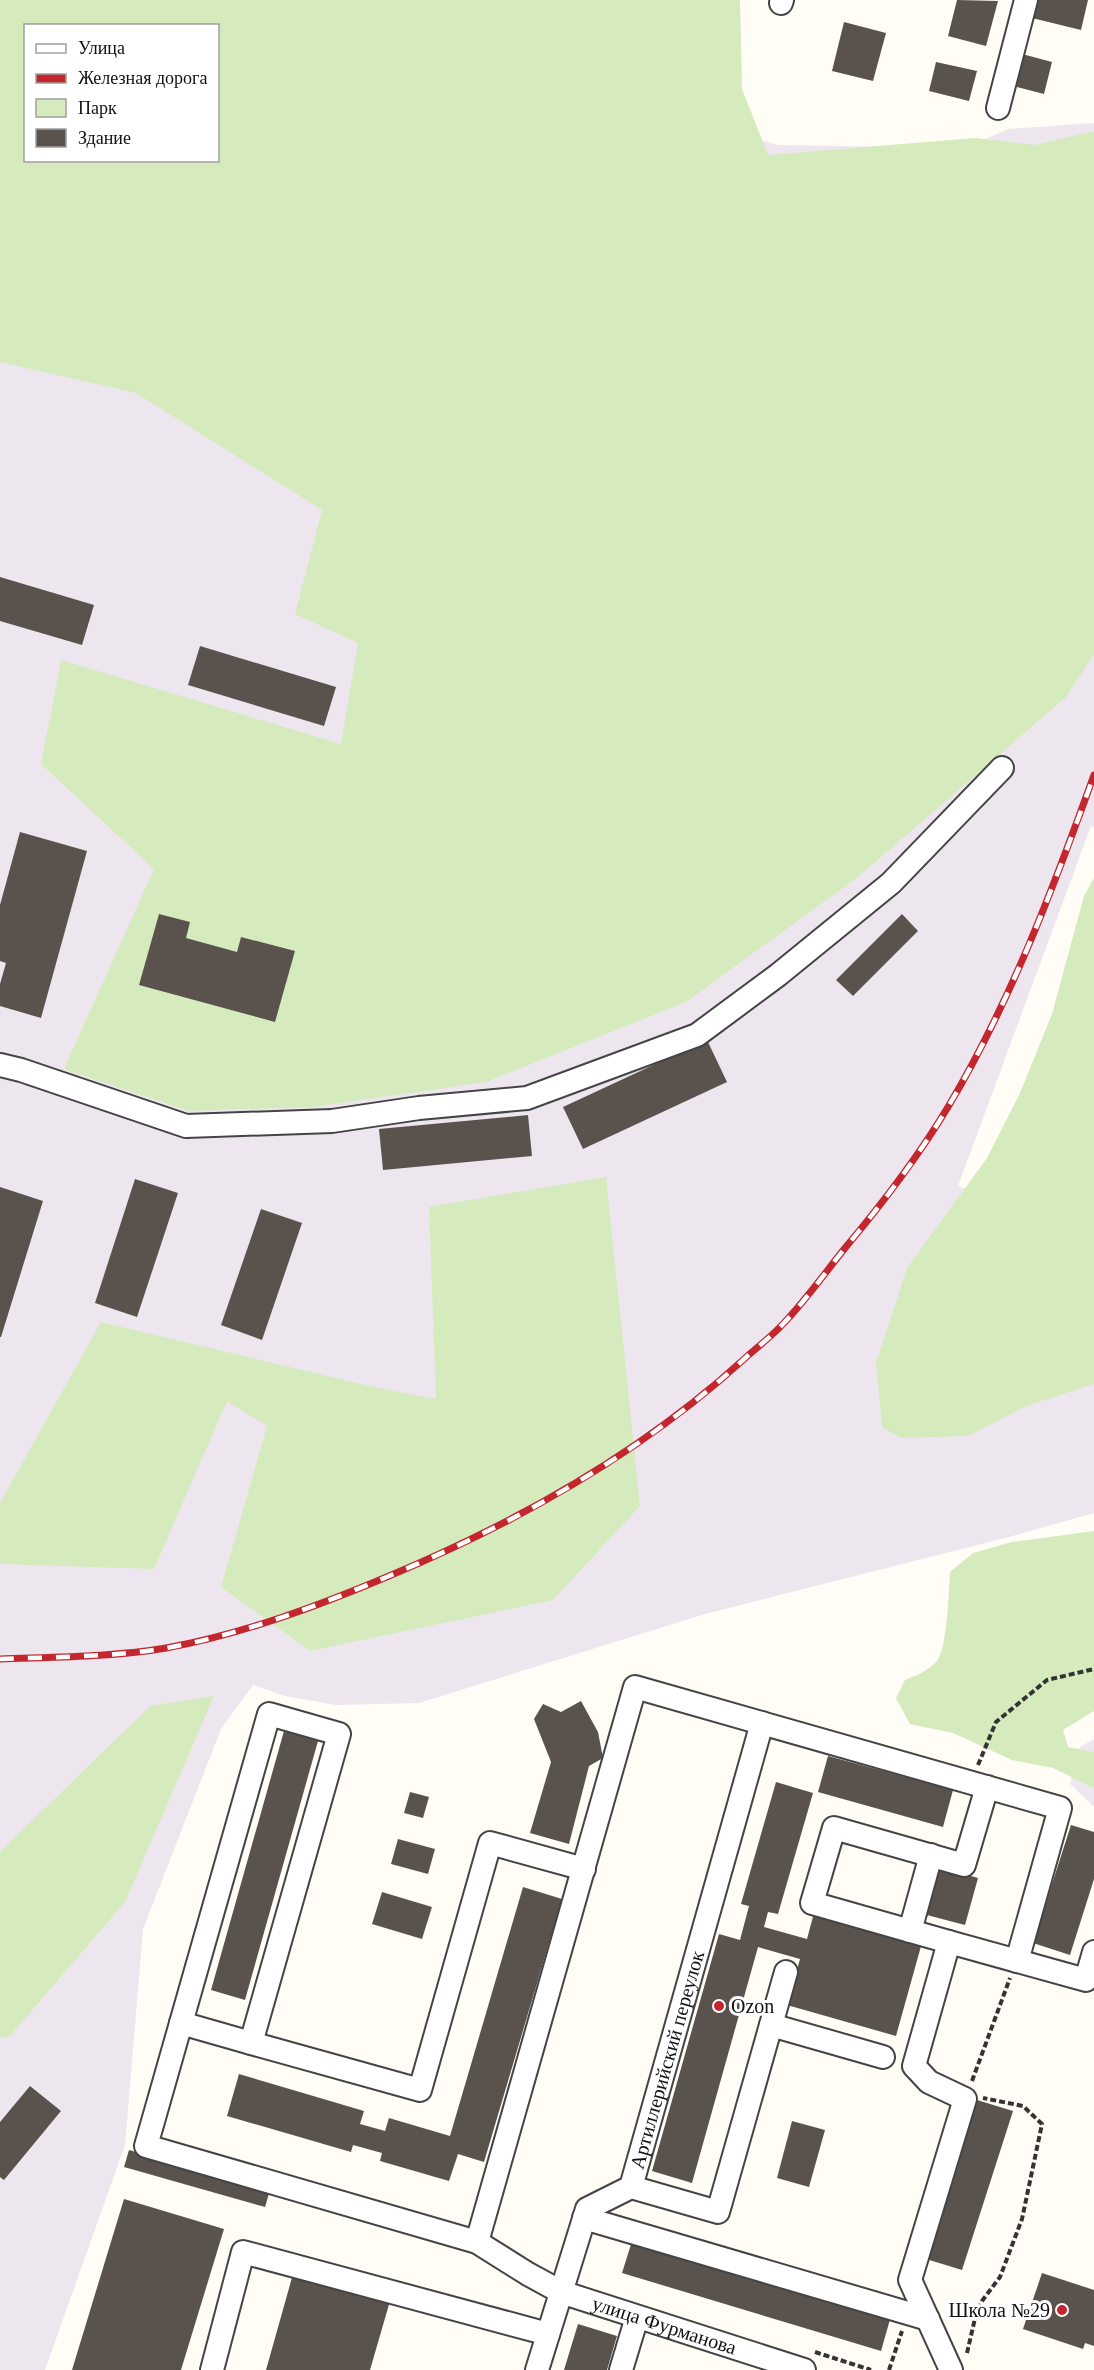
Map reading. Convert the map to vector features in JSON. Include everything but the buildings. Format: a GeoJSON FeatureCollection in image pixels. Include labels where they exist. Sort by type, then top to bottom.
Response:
{"type":"FeatureCollection","features":[{"type":"Feature","properties":{"kind":"street"},"geometry":{"type":"LineString","coordinates":[[998,108],[1026,0]]}},
{"type":"Feature","properties":{"kind":"street"},"geometry":{"type":"LineString","coordinates":[[0,1065],[186,1126],[332,1121],[418,1108],[527,1098],[697,1035],[778,975],[891,883],[1002,768]]}},
{"type":"Feature","properties":{"kind":"street"},"geometry":{"type":"LineString","coordinates":[[477,2242],[635,1687],[1060,1808],[1017,1961]]}},
{"type":"Feature","properties":{"kind":"street"},"geometry":{"type":"LineString","coordinates":[[251,2043],[339,1734],[269,1714],[181,2023],[251,2043],[420,2090],[490,1843],[584,1869]]}},
{"type":"Feature","properties":{"kind":"street","name":"Артиллерийский переулок"},"geometry":{"type":"LineString","coordinates":[[584,2218],[587,2209],[631,2187],[762,1723]]}},
{"type":"Feature","properties":{"kind":"street"},"geometry":{"type":"LineString","coordinates":[[979,1785],[964,1865],[834,1828],[812,1903],[1086,1980],[1094,1952]]}},
{"type":"Feature","properties":{"kind":"street"},"geometry":{"type":"LineString","coordinates":[[910,1930],[931,1855]]}},
{"type":"Feature","properties":{"kind":"street"},"geometry":{"type":"LineString","coordinates":[[950,1942],[914,2066],[928,2082],[965,2098],[910,2280],[918,2316],[959,2364]]}},
{"type":"Feature","properties":{"kind":"street"},"geometry":{"type":"LineString","coordinates":[[631,2187],[718,2212],[786,1972]]}},
{"type":"Feature","properties":{"kind":"street","name":"улица Фурманова"},"geometry":{"type":"LineString","coordinates":[[181,2023],[146,2146],[477,2242],[561,2292],[804,2370]]}},
{"type":"Feature","properties":{"kind":"street"},"geometry":{"type":"LineString","coordinates":[[771,2025],[883,2057]]}},
{"type":"Feature","properties":{"kind":"street"},"geometry":{"type":"LineString","coordinates":[[537,2370],[584,2218],[918,2316]]}},
{"type":"Feature","properties":{"kind":"street"},"geometry":{"type":"LineString","coordinates":[[212,2370],[243,2252],[548,2334]]}},
{"type":"Feature","properties":{"kind":"street"},"geometry":{"type":"LineString","coordinates":[[621,2370],[638,2317]]}},
{"type":"Feature","properties":{"kind":"path"},"geometry":{"type":"LineString","coordinates":[[979,1785],[996,1722],[1047,1680],[1094,1669]]}},
{"type":"Feature","properties":{"kind":"path"},"geometry":{"type":"LineString","coordinates":[[959,2364],[976,2314],[982,2301],[1000,2277],[1022,2219],[1042,2124],[1023,2106],[977,2097],[965,2098],[1017,1961]]}},
{"type":"Feature","properties":{"kind":"path"},"geometry":{"type":"LineString","coordinates":[[889,2370],[918,2316]]}},
{"type":"Feature","properties":{"kind":"shaded area"},"geometry":{"type":"Polygon","coordinates":[[[0,27],[24,150],[24,162],[209,162],[217,167],[718,127],[778,145],[965,148],[1008,129],[1094,123],[1094,827],[1091,826],[958,1186],[1094,1236],[1094,1513],[1009,1537],[705,1614],[419,1703],[336,1705],[285,1696],[253,1685],[221,1729],[143,1929],[125,2145],[45,2370],[0,2370],[0,27]]]}},
{"type":"Feature","properties":{"kind":"shaded area"},"geometry":{"type":"Polygon","coordinates":[[[1094,1739],[1094,1807],[1070,1784],[1080,1747],[1094,1739]]]}},
{"type":"Feature","properties":{"kind":"green space"},"geometry":{"type":"Polygon","coordinates":[[[0,0],[740,0],[742,89],[768,155],[975,138],[1035,145],[1094,131],[1094,654],[1066,697],[858,877],[686,1002],[486,1082],[313,1107],[189,1111],[64,1069],[154,869],[41,764],[61,660],[341,744],[358,643],[295,614],[322,510],[136,393],[0,362],[0,0]]]}},
{"type":"Feature","properties":{"kind":"green space"},"geometry":{"type":"Polygon","coordinates":[[[1094,878],[1094,1384],[1026,1406],[968,1436],[901,1438],[882,1427],[876,1363],[907,1268],[987,1158],[1020,1093],[1052,1014],[1084,896],[1094,878]]]}},
{"type":"Feature","properties":{"kind":"green space"},"geometry":{"type":"Polygon","coordinates":[[[606,1177],[640,1506],[553,1600],[310,1651],[221,1587],[267,1426],[227,1401],[154,1569],[0,1564],[0,1503],[101,1322],[378,1388],[436,1399],[429,1207],[606,1177]]]}},
{"type":"Feature","properties":{"kind":"green space"},"geometry":{"type":"Polygon","coordinates":[[[1094,1531],[1094,1711],[1063,1730],[1068,1747],[1094,1752],[1094,1788],[1053,1768],[1012,1760],[953,1733],[910,1724],[896,1698],[905,1680],[930,1667],[937,1661],[940,1654],[947,1619],[950,1572],[973,1553],[1012,1542],[1094,1531]]]}},
{"type":"Feature","properties":{"kind":"green space"},"geometry":{"type":"Polygon","coordinates":[[[214,1696],[125,1902],[10,2036],[0,2038],[0,1852],[150,1706],[214,1696]]]}},
{"type":"Feature","properties":{"kind":"railway"},"geometry":{"type":"LineString","coordinates":[[0,1659],[105,1655],[166,1648],[252,1627],[335,1598],[437,1555],[531,1509],[620,1455],[704,1394],[791,1315],[886,1197],[948,1107],[1011,986],[1063,860],[1094,775]]}},
{"type":"Feature","properties":{"kind":"place","name":"Ozon"},"geometry":{"type":"Point","coordinates":[719,2006]}},
{"type":"Feature","properties":{"kind":"place","name":"Школа №29"},"geometry":{"type":"Point","coordinates":[1062,2310]}}]}
